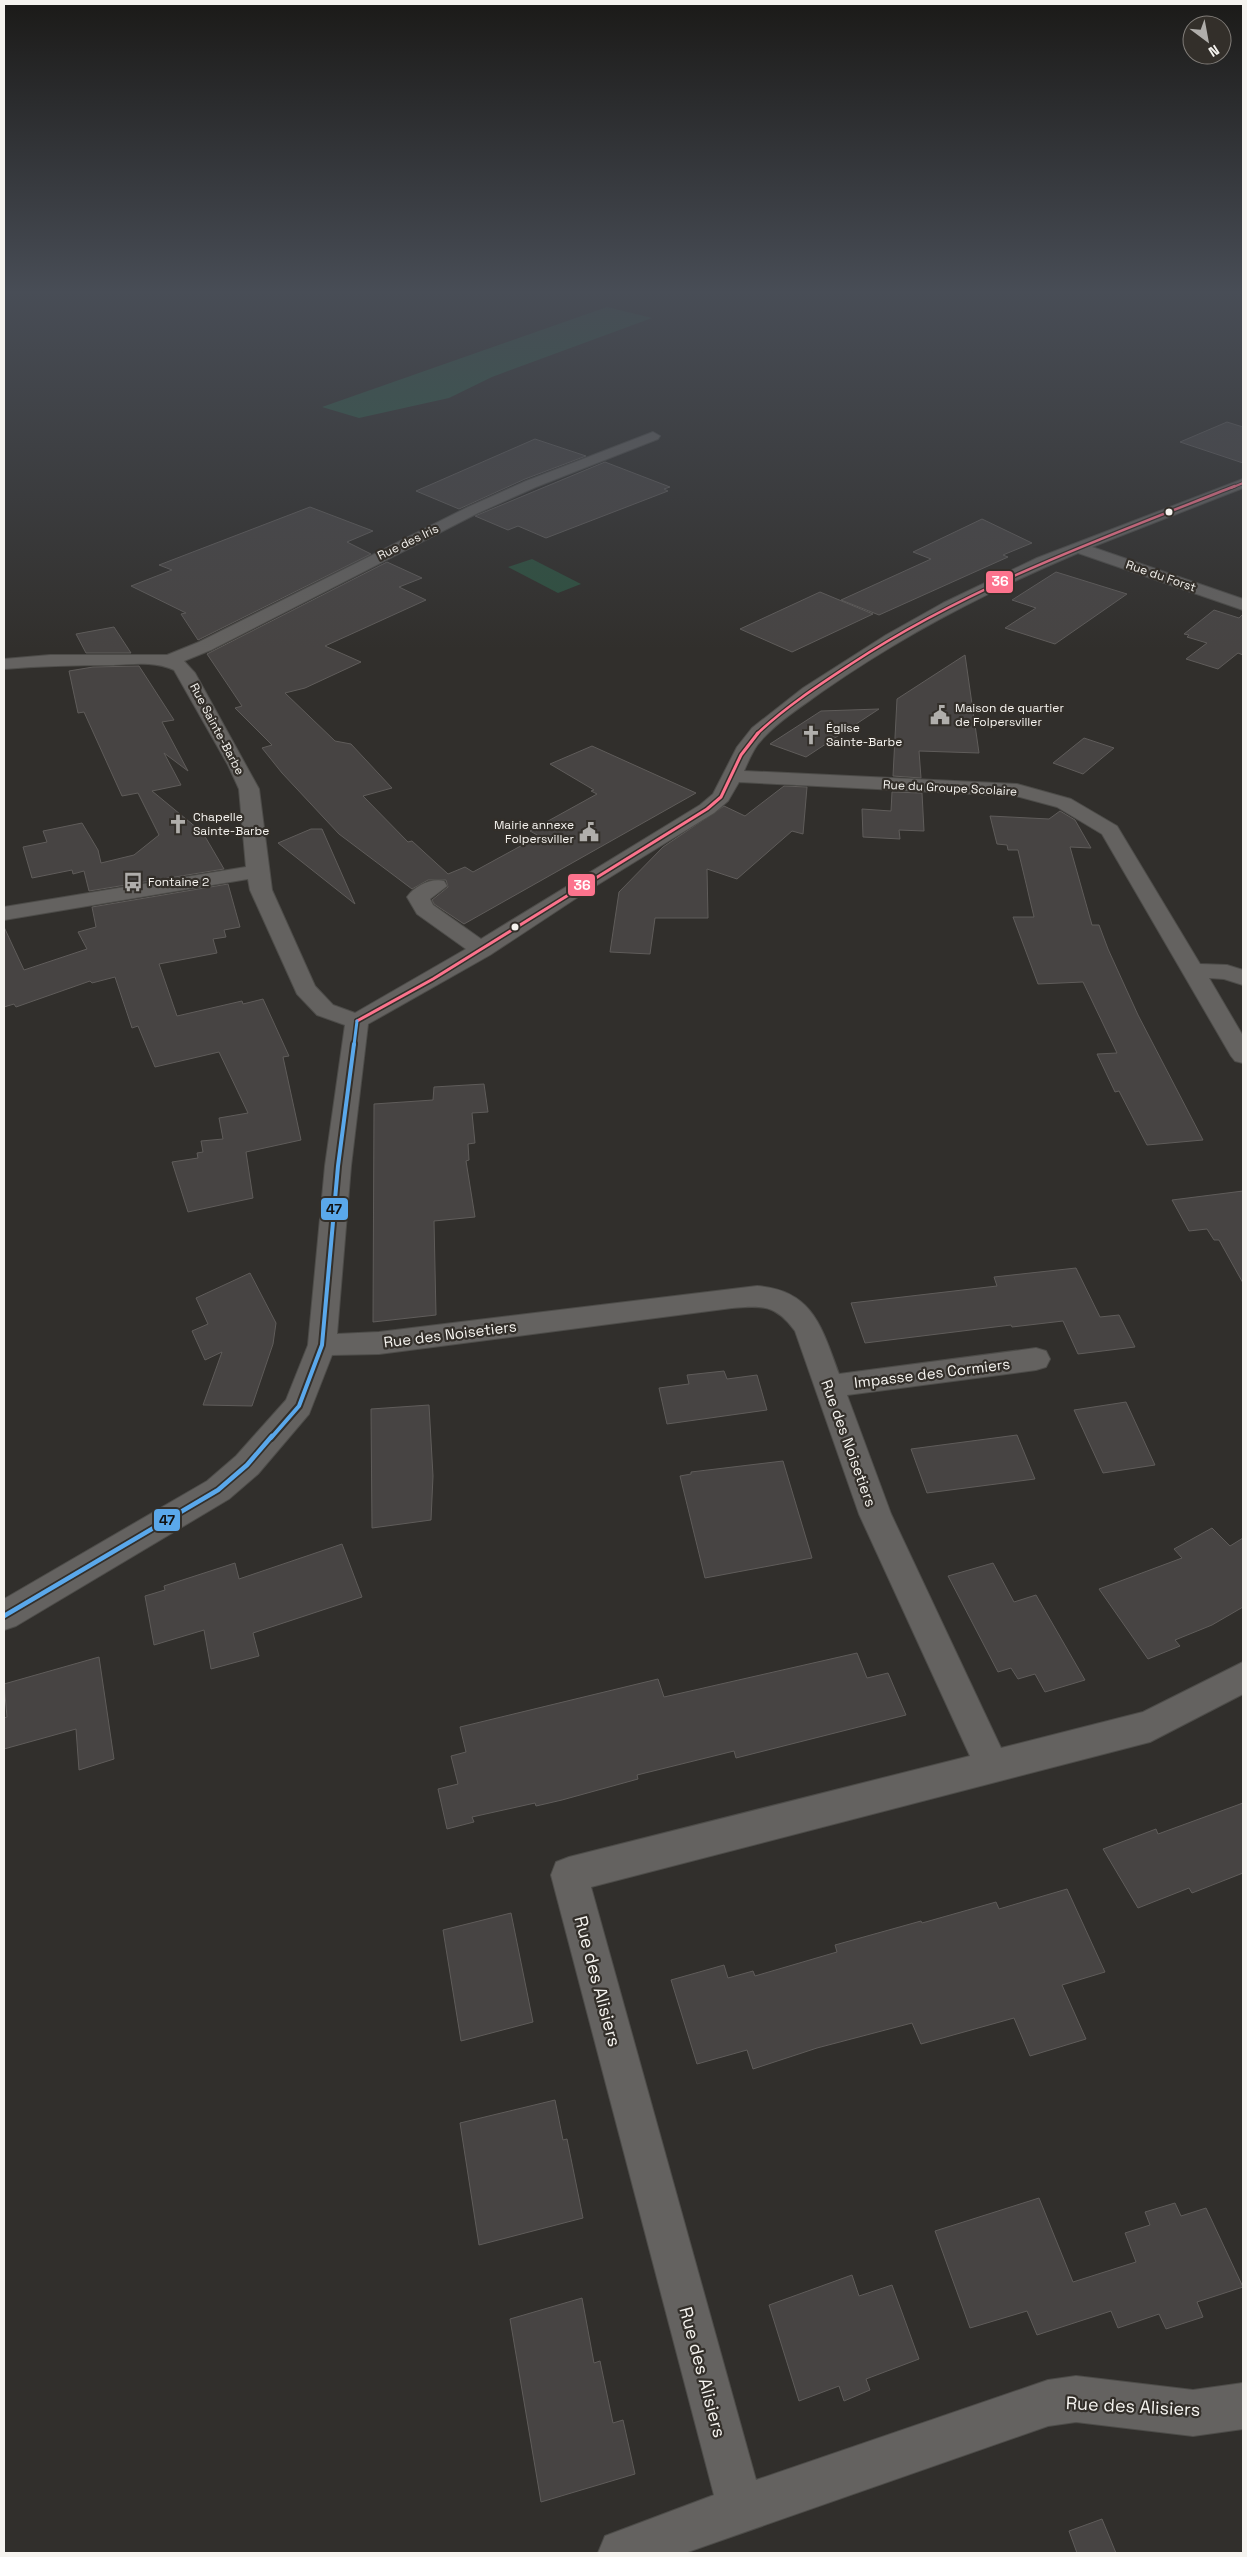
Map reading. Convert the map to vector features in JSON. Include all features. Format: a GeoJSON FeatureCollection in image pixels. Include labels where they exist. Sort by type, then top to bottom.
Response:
{"type":"FeatureCollection","features":[{"type":"Feature","properties":{"kind":"street","name":"Rue des Iris"},"geometry":{"type":"LineString","coordinates":[[170,662],[473,510],[532,484],[653,436]]}},
{"type":"Feature","properties":{"kind":"street"},"geometry":{"type":"LineString","coordinates":[[4,1616],[218,1490],[247,1465],[299,1406],[322,1345],[338,1166],[357,1021],[419,988],[482,950],[553,903],[707,809],[720,797],[745,747],[756,734],[782,713],[841,672],[914,627],[964,599],[1079,548],[1243,483]]}},
{"type":"Feature","properties":{"kind":"street","name":"Rue du Forst"},"geometry":{"type":"LineString","coordinates":[[1079,548],[1243,605]]}},
{"type":"Feature","properties":{"kind":"street"},"geometry":{"type":"LineString","coordinates":[[4,664],[102,658],[148,658],[170,662]]}},
{"type":"Feature","properties":{"kind":"street","name":"Rue Sainte-Barbe"},"geometry":{"type":"LineString","coordinates":[[170,662],[180,666],[186,673],[238,765],[248,789],[257,872],[268,907],[305,989],[325,1010],[357,1021]]}},
{"type":"Feature","properties":{"kind":"street","name":"Rue du Groupe Scolaire"},"geometry":{"type":"LineString","coordinates":[[730,776],[1017,790],[1064,802],[1110,830],[1243,1056]]}},
{"type":"Feature","properties":{"kind":"street"},"geometry":{"type":"LineString","coordinates":[[4,914],[257,872]]}},
{"type":"Feature","properties":{"kind":"street"},"geometry":{"type":"LineString","coordinates":[[436,886],[418,896],[425,909],[482,950]]}},
{"type":"Feature","properties":{"kind":"street"},"geometry":{"type":"LineString","coordinates":[[1194,971],[1227,972],[1243,978]]}},
{"type":"Feature","properties":{"kind":"street","name":"Rue des Noisetiers"},"geometry":{"type":"LineString","coordinates":[[322,1345],[379,1343],[750,1296],[777,1298],[796,1310],[808,1328],[875,1514],[993,1768]]}},
{"type":"Feature","properties":{"kind":"street","name":"Impasse des Cormiers"},"geometry":{"type":"LineString","coordinates":[[829,1386],[1036,1359]]}},
{"type":"Feature","properties":{"kind":"street"},"geometry":{"type":"LineString","coordinates":[[993,1768],[1150,1726],[1243,1677]]}},
{"type":"Feature","properties":{"kind":"street","name":"Rue des Alisiers"},"geometry":{"type":"LineString","coordinates":[[740,2509],[569,1875],[993,1768]]}},
{"type":"Feature","properties":{"kind":"street","name":"Rue des Alisiers"},"geometry":{"type":"LineString","coordinates":[[622,2553],[740,2509],[1048,2403],[1076,2400],[1193,2413],[1243,2406]]}},
{"type":"Feature","properties":{"kind":"green space"},"geometry":{"type":"Polygon","coordinates":[[[333,410],[394,410],[359,418],[333,410]]]}},
{"type":"Feature","properties":{"kind":"green space"},"geometry":{"type":"Polygon","coordinates":[[[532,559],[581,584],[558,593],[508,567],[532,559]]]}},
{"type":"Feature","properties":{"kind":"building"},"geometry":{"type":"Polygon","coordinates":[[[1227,422],[1243,427],[1243,463],[1180,442],[1227,422]]]}},
{"type":"Feature","properties":{"kind":"building"},"geometry":{"type":"Polygon","coordinates":[[[535,439],[586,456],[525,479],[459,509],[416,491],[535,439]]]}},
{"type":"Feature","properties":{"kind":"building"},"geometry":{"type":"Polygon","coordinates":[[[605,462],[670,487],[664,489],[668,491],[546,538],[518,526],[508,530],[475,516],[605,462]]]}},
{"type":"Feature","properties":{"kind":"building"},"geometry":{"type":"Polygon","coordinates":[[[310,507],[373,531],[347,542],[371,554],[198,640],[181,614],[186,613],[131,586],[172,570],[159,565],[310,507]]]}},
{"type":"Feature","properties":{"kind":"building"},"geometry":{"type":"Polygon","coordinates":[[[982,519],[1032,543],[1003,555],[1008,557],[879,615],[841,600],[931,559],[913,552],[982,519]]]}},
{"type":"Feature","properties":{"kind":"building"},"geometry":{"type":"Polygon","coordinates":[[[387,562],[422,578],[399,587],[426,600],[325,646],[361,662],[305,688],[285,693],[335,741],[351,744],[392,788],[363,796],[408,842],[412,841],[448,874],[465,867],[473,872],[539,836],[530,831],[597,794],[591,791],[594,790],[550,764],[592,746],[696,793],[464,924],[434,904],[432,900],[448,887],[446,880],[428,880],[412,889],[339,834],[282,773],[262,748],[272,745],[235,708],[242,706],[207,654],[387,562]]]}},
{"type":"Feature","properties":{"kind":"building"},"geometry":{"type":"Polygon","coordinates":[[[1056,572],[1127,594],[1055,644],[1005,628],[1036,608],[1012,600],[1056,572]]]}},
{"type":"Feature","properties":{"kind":"building"},"geometry":{"type":"Polygon","coordinates":[[[820,592],[873,614],[792,652],[740,629],[820,592]]]}},
{"type":"Feature","properties":{"kind":"building"},"geometry":{"type":"Polygon","coordinates":[[[1214,610],[1239,618],[1243,614],[1243,655],[1238,653],[1218,669],[1186,659],[1207,643],[1187,637],[1189,635],[1184,634],[1214,610]]]}},
{"type":"Feature","properties":{"kind":"building"},"geometry":{"type":"Polygon","coordinates":[[[114,627],[131,653],[86,653],[76,634],[114,627]]]}},
{"type":"Feature","properties":{"kind":"building"},"geometry":{"type":"Polygon","coordinates":[[[965,655],[979,753],[919,751],[921,778],[893,776],[897,699],[965,655]]]}},
{"type":"Feature","properties":{"kind":"building"},"geometry":{"type":"Polygon","coordinates":[[[139,666],[174,720],[162,722],[188,771],[164,753],[181,785],[152,791],[203,833],[224,869],[89,891],[84,871],[73,874],[72,870],[32,878],[23,847],[47,842],[43,831],[82,823],[98,850],[101,863],[134,855],[159,835],[138,793],[122,796],[84,712],[78,713],[69,671],[93,667],[139,666]]]}},
{"type":"Feature","properties":{"kind":"building","name":"Église Sainte-Barbe"},"geometry":{"type":"Polygon","coordinates":[[[879,709],[806,757],[770,744],[821,711],[879,709]]]}},
{"type":"Feature","properties":{"kind":"building"},"geometry":{"type":"Polygon","coordinates":[[[1084,738],[1114,748],[1083,774],[1053,763],[1084,738]]]}},
{"type":"Feature","properties":{"kind":"building"},"geometry":{"type":"Polygon","coordinates":[[[784,786],[807,787],[803,834],[792,831],[737,879],[707,869],[708,918],[655,918],[650,954],[610,952],[619,892],[663,847],[724,806],[745,816],[784,786]]]}},
{"type":"Feature","properties":{"kind":"building"},"geometry":{"type":"Polygon","coordinates":[[[892,792],[922,793],[924,831],[899,830],[900,839],[863,837],[862,809],[891,811],[892,792]]]}},
{"type":"Feature","properties":{"kind":"building"},"geometry":{"type":"Polygon","coordinates":[[[1060,811],[1075,820],[1091,848],[1070,847],[1092,925],[1099,925],[1138,1015],[1203,1140],[1147,1145],[1119,1091],[1115,1092],[1097,1054],[1117,1053],[1083,982],[1038,984],[1013,917],[1034,917],[1018,850],[1008,850],[1007,845],[997,844],[990,816],[1049,819],[1060,811]]]}},
{"type":"Feature","properties":{"kind":"building"},"geometry":{"type":"Polygon","coordinates":[[[311,829],[322,829],[355,904],[278,843],[311,829]]]}},
{"type":"Feature","properties":{"kind":"building"},"geometry":{"type":"Polygon","coordinates":[[[228,884],[240,927],[224,930],[226,937],[213,939],[217,953],[159,964],[177,1016],[242,1001],[243,1004],[263,999],[289,1056],[283,1057],[301,1140],[246,1152],[253,1198],[188,1212],[172,1162],[198,1158],[197,1153],[203,1152],[201,1141],[223,1139],[219,1118],[248,1113],[219,1052],[155,1067],[138,1026],[132,1028],[115,977],[92,983],[90,981],[16,1007],[14,1004],[4,1007],[4,927],[24,970],[87,949],[78,932],[96,927],[92,907],[228,884]]]}},
{"type":"Feature","properties":{"kind":"building"},"geometry":{"type":"Polygon","coordinates":[[[484,1084],[488,1112],[472,1113],[475,1143],[468,1144],[469,1160],[466,1161],[475,1217],[434,1221],[436,1315],[373,1322],[374,1104],[433,1100],[434,1087],[484,1084]]]}},
{"type":"Feature","properties":{"kind":"building"},"geometry":{"type":"Polygon","coordinates":[[[1243,1191],[1243,1283],[1219,1240],[1214,1240],[1207,1229],[1189,1231],[1172,1200],[1243,1191]]]}},
{"type":"Feature","properties":{"kind":"building"},"geometry":{"type":"Polygon","coordinates":[[[1076,1268],[1100,1317],[1119,1315],[1135,1347],[1078,1354],[1063,1321],[1012,1327],[1011,1325],[865,1343],[851,1303],[997,1286],[994,1277],[1076,1268]]]}},
{"type":"Feature","properties":{"kind":"building"},"geometry":{"type":"Polygon","coordinates":[[[250,1273],[276,1323],[273,1344],[252,1406],[203,1405],[222,1352],[205,1360],[192,1331],[208,1324],[196,1298],[250,1273]]]}},
{"type":"Feature","properties":{"kind":"building"},"geometry":{"type":"Polygon","coordinates":[[[724,1371],[727,1379],[757,1375],[767,1410],[667,1424],[659,1388],[689,1384],[687,1375],[724,1371]]]}},
{"type":"Feature","properties":{"kind":"building"},"geometry":{"type":"Polygon","coordinates":[[[1126,1402],[1155,1465],[1103,1473],[1074,1410],[1126,1402]]]}},
{"type":"Feature","properties":{"kind":"building"},"geometry":{"type":"Polygon","coordinates":[[[429,1405],[433,1476],[431,1520],[372,1528],[371,1409],[429,1405]]]}},
{"type":"Feature","properties":{"kind":"building"},"geometry":{"type":"Polygon","coordinates":[[[1017,1435],[1035,1479],[927,1493],[911,1449],[1017,1435]]]}},
{"type":"Feature","properties":{"kind":"building"},"geometry":{"type":"Polygon","coordinates":[[[783,1461],[812,1558],[705,1578],[680,1476],[691,1474],[691,1472],[783,1461]]]}},
{"type":"Feature","properties":{"kind":"building"},"geometry":{"type":"Polygon","coordinates":[[[1212,1528],[1230,1546],[1243,1538],[1243,1607],[1212,1625],[1175,1640],[1180,1646],[1148,1659],[1099,1589],[1182,1558],[1174,1549],[1212,1528]]]}},
{"type":"Feature","properties":{"kind":"building"},"geometry":{"type":"Polygon","coordinates":[[[342,1544],[362,1597],[253,1633],[259,1656],[211,1669],[204,1630],[154,1645],[145,1596],[165,1590],[164,1586],[235,1563],[239,1579],[342,1544]]]}},
{"type":"Feature","properties":{"kind":"building"},"geometry":{"type":"Polygon","coordinates":[[[993,1563],[1014,1602],[1036,1595],[1085,1680],[1045,1692],[1035,1674],[1018,1679],[1011,1668],[998,1672],[948,1576],[993,1563]]]}},
{"type":"Feature","properties":{"kind":"building"},"geometry":{"type":"Polygon","coordinates":[[[857,1653],[867,1678],[888,1673],[906,1715],[736,1758],[734,1751],[637,1775],[638,1779],[562,1800],[536,1806],[535,1803],[472,1817],[474,1822],[447,1829],[438,1789],[458,1784],[451,1756],[466,1752],[460,1727],[658,1679],[664,1697],[857,1653]]]}},
{"type":"Feature","properties":{"kind":"building"},"geometry":{"type":"Polygon","coordinates":[[[99,1657],[114,1759],[79,1770],[76,1729],[4,1749],[4,1718],[7,1717],[4,1684],[99,1657]]]}},
{"type":"Feature","properties":{"kind":"building"},"geometry":{"type":"Polygon","coordinates":[[[1243,1803],[1243,1873],[1192,1893],[1189,1888],[1138,1908],[1103,1849],[1156,1829],[1158,1834],[1243,1803]]]}},
{"type":"Feature","properties":{"kind":"building"},"geometry":{"type":"Polygon","coordinates":[[[1067,1889],[1105,1972],[1062,1985],[1086,2039],[1030,2056],[1014,2018],[921,2044],[912,2023],[817,2048],[753,2069],[747,2050],[697,2064],[671,1980],[724,1965],[728,1978],[753,1971],[755,1976],[837,1952],[835,1945],[921,1921],[922,1923],[996,1902],[999,1909],[1067,1889]]]}},
{"type":"Feature","properties":{"kind":"building"},"geometry":{"type":"Polygon","coordinates":[[[511,1913],[533,2022],[461,2041],[443,1930],[511,1913]]]}},
{"type":"Feature","properties":{"kind":"building"},"geometry":{"type":"Polygon","coordinates":[[[555,2100],[563,2140],[567,2139],[583,2218],[479,2245],[460,2123],[555,2100]]]}},
{"type":"Feature","properties":{"kind":"building"},"geometry":{"type":"Polygon","coordinates":[[[1039,2198],[1073,2282],[1136,2262],[1125,2233],[1150,2225],[1145,2212],[1175,2203],[1181,2216],[1206,2208],[1243,2287],[1197,2302],[1203,2317],[1166,2329],[1159,2314],[1118,2328],[1111,2311],[1037,2335],[1027,2311],[970,2328],[935,2231],[1039,2198]]]}},
{"type":"Feature","properties":{"kind":"building"},"geometry":{"type":"Polygon","coordinates":[[[852,2275],[859,2296],[892,2285],[919,2359],[866,2379],[870,2390],[844,2401],[839,2386],[799,2401],[769,2305],[852,2275]]]}},
{"type":"Feature","properties":{"kind":"building"},"geometry":{"type":"Polygon","coordinates":[[[582,2298],[594,2363],[600,2361],[613,2423],[623,2420],[635,2474],[541,2502],[510,2319],[582,2298]]]}},
{"type":"Feature","properties":{"kind":"building"},"geometry":{"type":"Polygon","coordinates":[[[1102,2519],[1116,2553],[1077,2553],[1069,2531],[1102,2519]]]}},
{"type":"Feature","properties":{"kind":"transit line","name":"36"},"geometry":{"type":"LineString","coordinates":[[357,1021],[433,979],[707,809],[721,797],[741,755],[759,732],[810,692],[892,638],[1010,576],[1109,534],[1243,483]]}},
{"type":"Feature","properties":{"kind":"transit line","name":"47"},"geometry":{"type":"LineString","coordinates":[[4,1616],[218,1490],[247,1465],[299,1406],[322,1345],[338,1166],[357,1021]]}},
{"type":"Feature","properties":{"kind":"place","name":"Maison de quartier de Folpersviller"},"geometry":{"type":"Point","coordinates":[940,715]}},
{"type":"Feature","properties":{"kind":"place","name":"Église Sainte-Barbe"},"geometry":{"type":"Point","coordinates":[811,735]}},
{"type":"Feature","properties":{"kind":"place","name":"Chapelle Sainte-Barbe"},"geometry":{"type":"Point","coordinates":[178,824]}},
{"type":"Feature","properties":{"kind":"place","name":"Mairie annexe Folpersviller"},"geometry":{"type":"Point","coordinates":[589,832]}},
{"type":"Feature","properties":{"kind":"place","name":"Fontaine 2"},"geometry":{"type":"Point","coordinates":[133,882]}}]}
